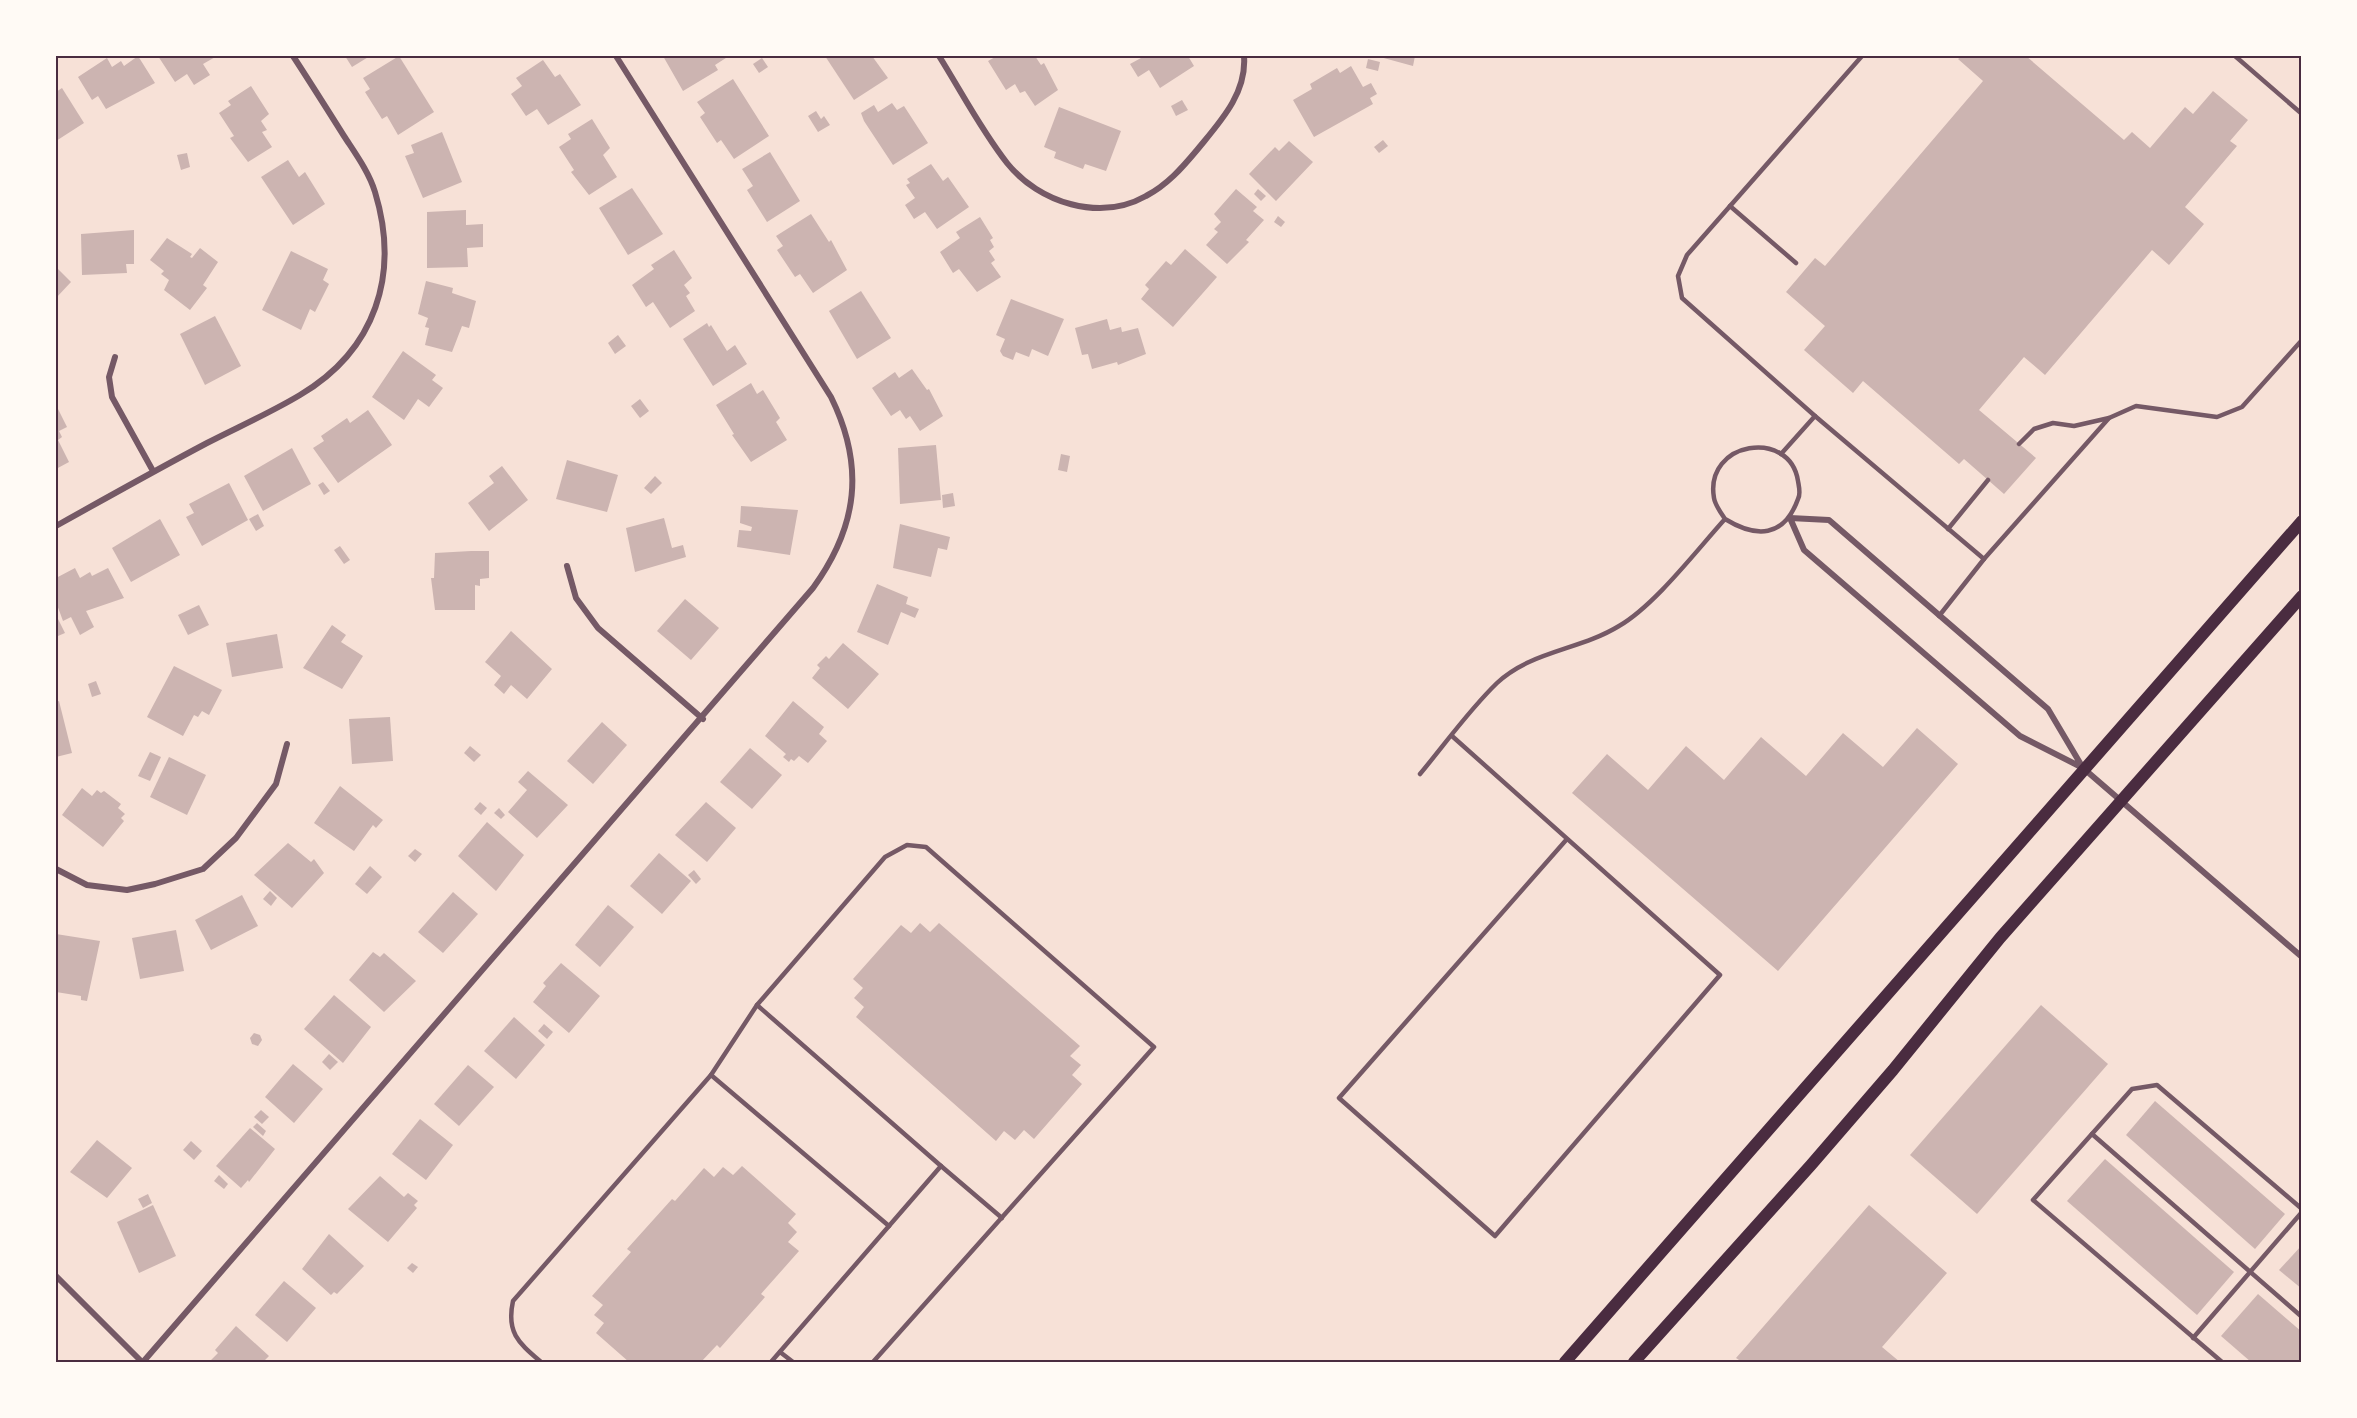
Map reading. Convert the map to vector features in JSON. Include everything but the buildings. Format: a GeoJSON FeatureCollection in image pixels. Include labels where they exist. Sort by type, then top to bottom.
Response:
{"type":"FeatureCollection","features":[{"type":"Feature","properties":{"kind":"main road"},"geometry":{"type":"LineString","coordinates":[[1565,1362],[2301,521]]}},
{"type":"Feature","properties":{"kind":"main road"},"geometry":{"type":"LineString","coordinates":[[1634,1362],[1893,1070],[2000,939],[2301,596]]}},
{"type":"Feature","properties":{"kind":"street"},"geometry":{"type":"LineString","coordinates":[[56,526],[153,471],[301,395],[340,362],[360,340],[375,314],[382,289],[385,262],[384,230],[374,189],[357,156],[293,56]]}},
{"type":"Feature","properties":{"kind":"street"},"geometry":{"type":"LineString","coordinates":[[56,1276],[142,1362],[703,718],[827,569],[843,538],[852,492],[850,449],[843,420],[831,397],[616,56]]}},
{"type":"Feature","properties":{"kind":"street"},"geometry":{"type":"LineString","coordinates":[[939,56],[1007,163],[1029,185],[1042,194],[1087,207],[1112,206],[1145,197],[1174,176],[1233,103],[1241,81],[1244,56]]}},
{"type":"Feature","properties":{"kind":"street"},"geometry":{"type":"LineString","coordinates":[[115,357],[109,376],[112,397],[153,471]]}},
{"type":"Feature","properties":{"kind":"street"},"geometry":{"type":"LineString","coordinates":[[2083,768],[2048,709],[1829,520],[1790,518],[1804,550],[2002,721],[2020,736],[2083,768],[2301,957]]}},
{"type":"Feature","properties":{"kind":"street"},"geometry":{"type":"LineString","coordinates":[[567,566],[576,598],[598,628],[703,718]]}},
{"type":"Feature","properties":{"kind":"street"},"geometry":{"type":"LineString","coordinates":[[56,869],[87,885],[127,890],[155,884],[203,868],[236,838],[276,784],[287,744]]}},
{"type":"Feature","properties":{"kind":"lane"},"geometry":{"type":"LineString","coordinates":[[1862,56],[1687,255],[1678,276],[1682,298],[1815,416],[1984,559]]}},
{"type":"Feature","properties":{"kind":"lane"},"geometry":{"type":"LineString","coordinates":[[2235,56],[2301,114]]}},
{"type":"Feature","properties":{"kind":"lane"},"geometry":{"type":"LineString","coordinates":[[1730,206],[1796,263]]}},
{"type":"Feature","properties":{"kind":"lane"},"geometry":{"type":"LineString","coordinates":[[2019,444],[2034,429],[2053,423],[2074,426],[2109,418],[2136,406],[2217,417],[2242,407],[2301,340]]}},
{"type":"Feature","properties":{"kind":"lane"},"geometry":{"type":"LineString","coordinates":[[1781,454],[1815,416]]}},
{"type":"Feature","properties":{"kind":"lane"},"geometry":{"type":"LineString","coordinates":[[1939,616],[1984,559],[2109,418]]}},
{"type":"Feature","properties":{"kind":"lane"},"geometry":{"type":"LineString","coordinates":[[1762,447],[1781,454],[1797,473],[1800,496],[1790,518],[1772,531],[1757,532],[1743,530],[1725,519],[1714,500],[1714,479],[1726,458],[1743,448],[1762,447]]}},
{"type":"Feature","properties":{"kind":"lane"},"geometry":{"type":"LineString","coordinates":[[1948,529],[1988,480]]}},
{"type":"Feature","properties":{"kind":"lane"},"geometry":{"type":"LineString","coordinates":[[1420,774],[1497,683],[1535,657],[1575,646],[1621,626],[1664,588],[1725,519]]}},
{"type":"Feature","properties":{"kind":"lane"},"geometry":{"type":"LineString","coordinates":[[1452,736],[1720,975],[1495,1236],[1340,1098],[1567,839]]}},
{"type":"Feature","properties":{"kind":"lane"},"geometry":{"type":"LineString","coordinates":[[541,1362],[519,1343],[509,1320],[513,1301],[711,1075],[756,1005],[885,857],[907,845],[926,847],[1154,1047],[873,1362]]}},
{"type":"Feature","properties":{"kind":"lane"},"geometry":{"type":"LineString","coordinates":[[756,1005],[1002,1218]]}},
{"type":"Feature","properties":{"kind":"lane"},"geometry":{"type":"LineString","coordinates":[[711,1075],[889,1226]]}},
{"type":"Feature","properties":{"kind":"lane"},"geometry":{"type":"LineString","coordinates":[[2193,1338],[2301,1210],[2157,1085],[2132,1089],[2033,1200],[2193,1338],[2222,1362]]}},
{"type":"Feature","properties":{"kind":"lane"},"geometry":{"type":"LineString","coordinates":[[2092,1134],[2301,1317]]}},
{"type":"Feature","properties":{"kind":"lane"},"geometry":{"type":"LineString","coordinates":[[771,1362],[941,1166]]}},
{"type":"Feature","properties":{"kind":"lane"},"geometry":{"type":"LineString","coordinates":[[780,1352],[793,1362]]}}]}
